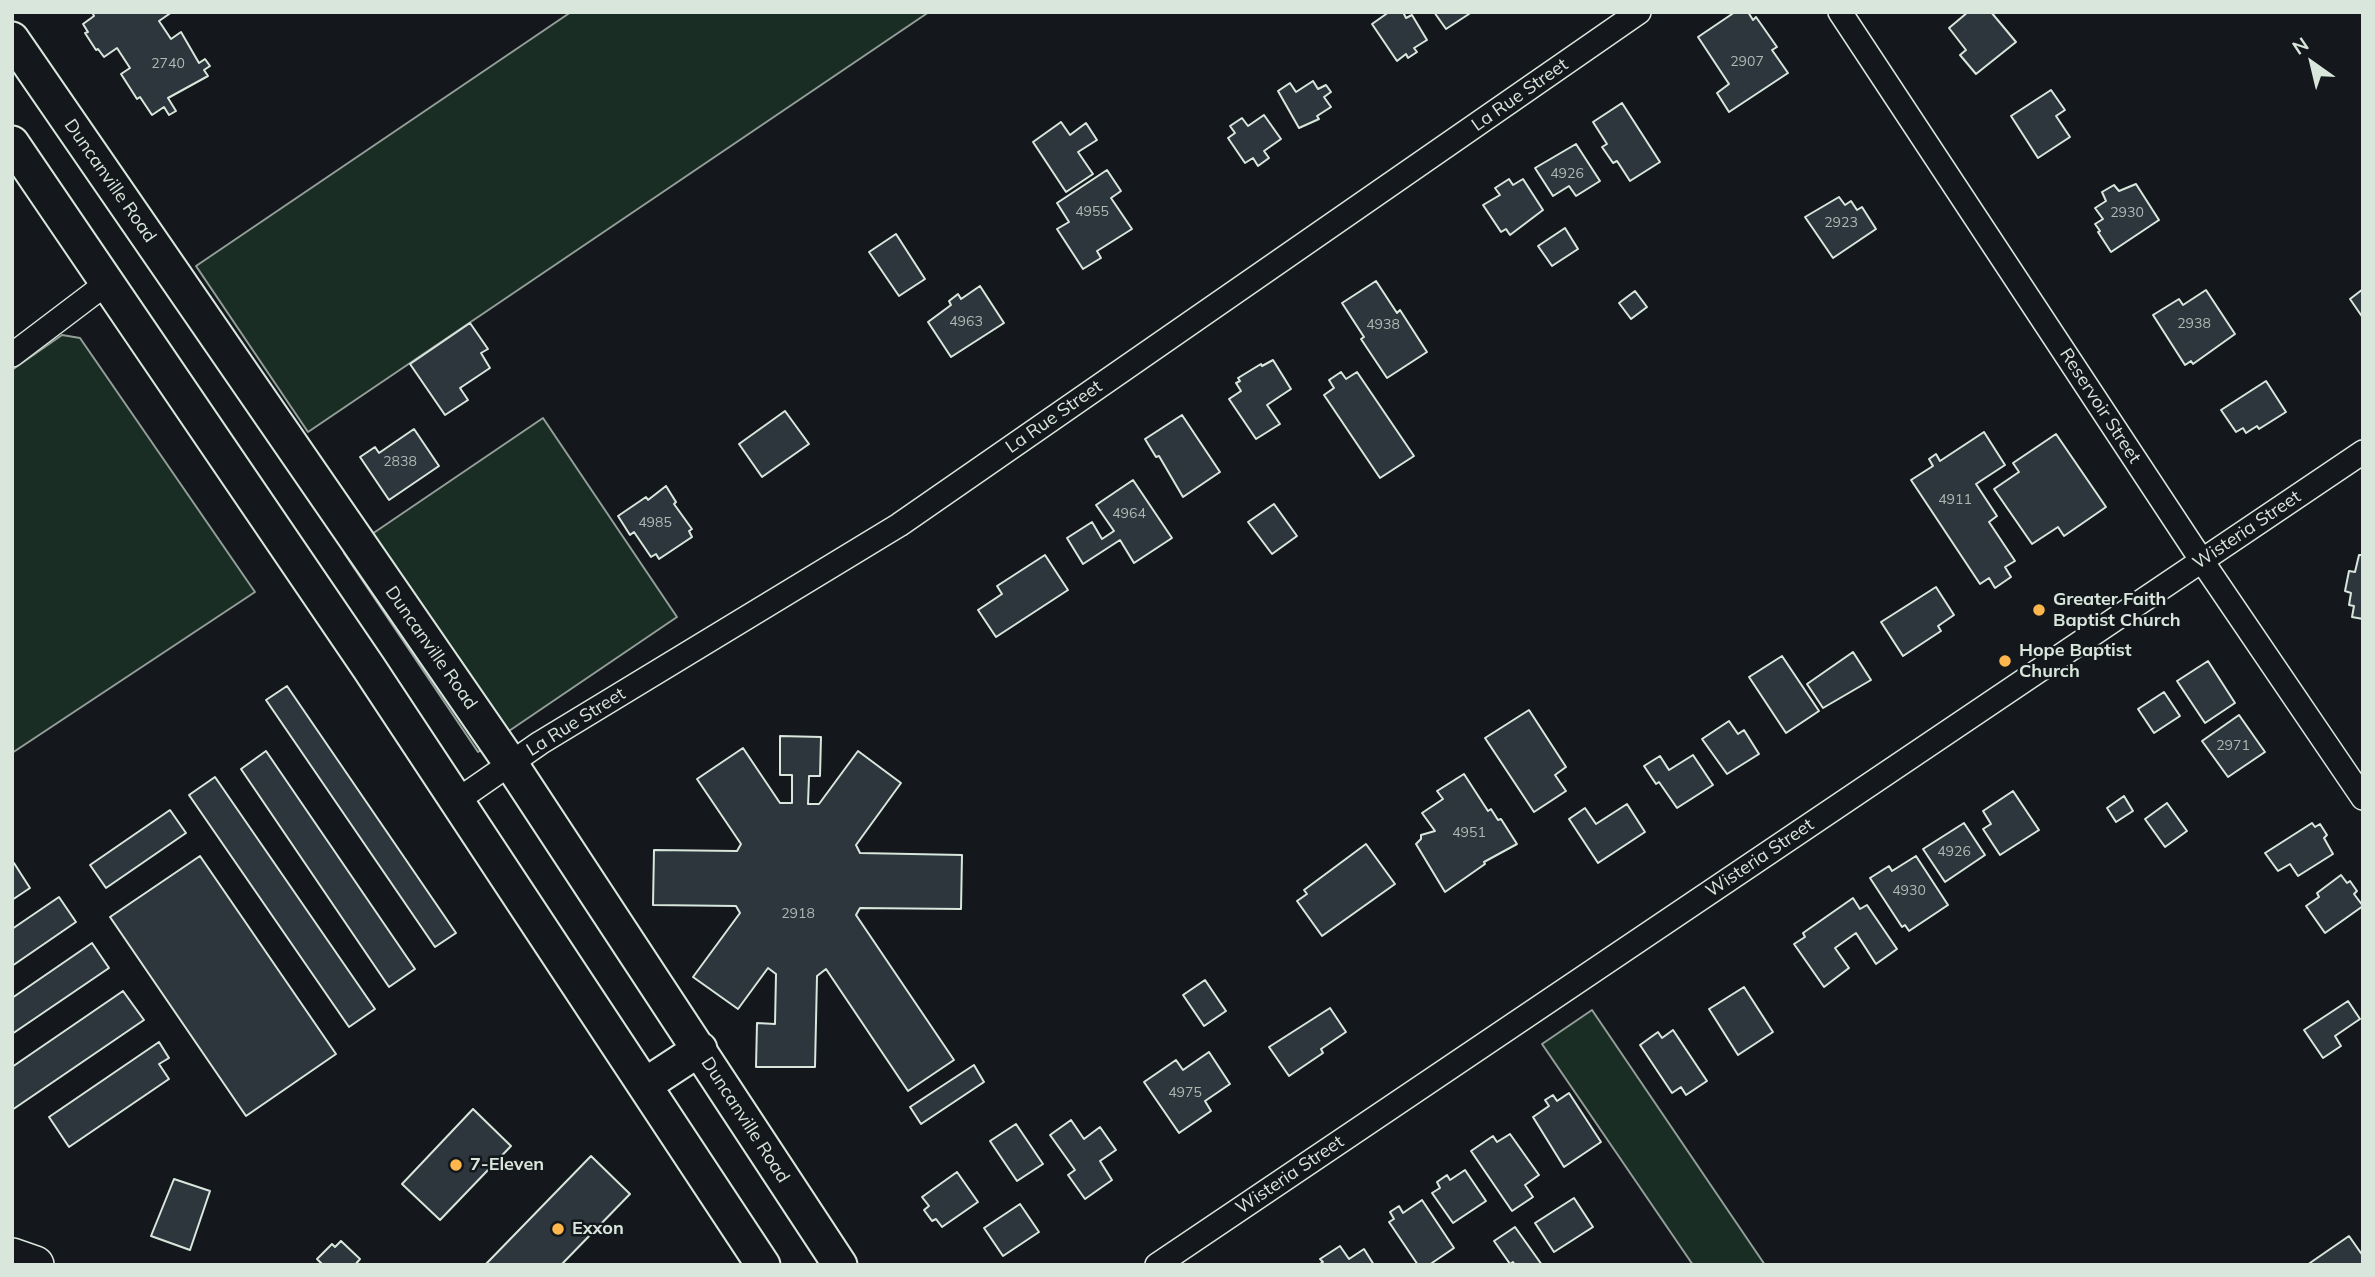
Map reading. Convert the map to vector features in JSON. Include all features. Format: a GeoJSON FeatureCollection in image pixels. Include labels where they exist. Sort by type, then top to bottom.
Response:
{"type":"FeatureCollection","features":[{"type":"Feature","properties":{"kind":"main road","name":"Duncanville Road"},"geometry":{"type":"LineString","coordinates":[[12,39],[511,764],[840,1265]]}},
{"type":"Feature","properties":{"kind":"main road"},"geometry":{"type":"LineString","coordinates":[[12,144],[369,668],[763,1265]]}},
{"type":"Feature","properties":{"kind":"main road"},"geometry":{"type":"LineString","coordinates":[[645,1085],[700,1049]]}},
{"type":"Feature","properties":{"kind":"main road"},"geometry":{"type":"LineString","coordinates":[[12,1257],[36,1265]]}},
{"type":"Feature","properties":{"kind":"street","name":"La Rue Street"},"geometry":{"type":"LineString","coordinates":[[455,802],[552,736],[899,524],[1639,12]]}},
{"type":"Feature","properties":{"kind":"street","name":"Reservoir Street"},"geometry":{"type":"LineString","coordinates":[[1840,12],[2202,561],[2363,798]]}},
{"type":"Feature","properties":{"kind":"street"},"geometry":{"type":"LineString","coordinates":[[12,355],[107,283]]}},
{"type":"Feature","properties":{"kind":"street","name":"Wisteria Street"},"geometry":{"type":"LineString","coordinates":[[1157,1265],[2363,452]]}},
{"type":"Feature","properties":{"kind":"green space"},"geometry":{"type":"Polygon","coordinates":[[[571,12],[929,12],[308,432],[196,266],[571,12]]]}},
{"type":"Feature","properties":{"kind":"green space"},"geometry":{"type":"Polygon","coordinates":[[[62,335],[80,338],[255,592],[12,753],[12,370],[62,335]]]}},
{"type":"Feature","properties":{"kind":"green space"},"geometry":{"type":"Polygon","coordinates":[[[543,418],[677,617],[478,752],[344,553],[543,418]]]}},
{"type":"Feature","properties":{"kind":"green space"},"geometry":{"type":"Polygon","coordinates":[[[1592,1010],[1765,1265],[1693,1265],[1542,1044],[1592,1010]]]}},
{"type":"Feature","properties":{"kind":"building"},"geometry":{"type":"Polygon","coordinates":[[[92,12],[172,12],[159,21],[171,39],[181,32],[199,63],[205,59],[210,66],[204,70],[208,76],[168,98],[176,111],[169,115],[164,107],[152,115],[140,97],[137,99],[121,74],[130,68],[117,48],[104,57],[85,33],[88,32],[83,24],[94,16],[92,12]]]}},
{"type":"Feature","properties":{"kind":"building"},"geometry":{"type":"Polygon","coordinates":[[[1389,12],[1403,12],[1406,18],[1412,15],[1427,40],[1414,48],[1417,52],[1408,58],[1406,54],[1397,61],[1372,24],[1389,12]]]}},
{"type":"Feature","properties":{"kind":"building"},"geometry":{"type":"Polygon","coordinates":[[[1434,12],[1472,12],[1446,29],[1434,12]]]}},
{"type":"Feature","properties":{"kind":"building"},"geometry":{"type":"Polygon","coordinates":[[[1735,12],[1748,12],[1753,20],[1756,17],[1777,47],[1772,50],[1788,73],[1729,112],[1717,93],[1729,84],[1698,37],[1735,12]]]}},
{"type":"Feature","properties":{"kind":"building"},"geometry":{"type":"Polygon","coordinates":[[[1968,12],[1991,12],[2016,42],[1976,74],[1960,55],[1966,50],[1949,28],[1968,12]]]}},
{"type":"Feature","properties":{"kind":"building"},"geometry":{"type":"Polygon","coordinates":[[[1313,81],[1318,89],[1326,85],[1331,92],[1324,97],[1331,107],[1317,116],[1319,119],[1299,128],[1278,91],[1290,83],[1296,92],[1313,81]]]}},
{"type":"Feature","properties":{"kind":"building"},"geometry":{"type":"Polygon","coordinates":[[[2051,90],[2065,110],[2056,116],[2070,137],[2038,158],[2011,116],[2051,90]]]}},
{"type":"Feature","properties":{"kind":"building"},"geometry":{"type":"Polygon","coordinates":[[[1622,103],[1660,162],[1630,181],[1617,161],[1613,163],[1602,147],[1607,144],[1593,122],[1622,103]]]}},
{"type":"Feature","properties":{"kind":"building"},"geometry":{"type":"Polygon","coordinates":[[[1264,115],[1281,139],[1264,151],[1269,158],[1258,166],[1253,158],[1245,163],[1228,138],[1235,133],[1230,126],[1242,118],[1248,126],[1264,115]]]}},
{"type":"Feature","properties":{"kind":"building"},"geometry":{"type":"Polygon","coordinates":[[[1061,122],[1070,135],[1086,123],[1097,140],[1078,152],[1093,174],[1066,192],[1033,142],[1061,122]]]}},
{"type":"Feature","properties":{"kind":"building"},"geometry":{"type":"Polygon","coordinates":[[[1576,144],[1600,181],[1576,196],[1569,186],[1553,196],[1535,168],[1576,144]]]}},
{"type":"Feature","properties":{"kind":"building"},"geometry":{"type":"Polygon","coordinates":[[[1107,170],[1121,191],[1111,198],[1132,229],[1097,251],[1101,258],[1083,269],[1057,229],[1069,222],[1057,203],[1107,170]]]}},
{"type":"Feature","properties":{"kind":"building"},"geometry":{"type":"Polygon","coordinates":[[[1509,179],[1513,185],[1523,179],[1543,210],[1510,235],[1506,229],[1501,232],[1483,205],[1500,195],[1495,188],[1509,179]]]}},
{"type":"Feature","properties":{"kind":"building"},"geometry":{"type":"Polygon","coordinates":[[[2136,184],[2159,220],[2111,252],[2095,224],[2103,219],[2095,208],[2106,201],[2102,192],[2114,185],[2119,191],[2136,184]]]}},
{"type":"Feature","properties":{"kind":"building"},"geometry":{"type":"Polygon","coordinates":[[[1839,197],[1845,205],[1851,201],[1857,210],[1862,207],[1876,229],[1833,258],[1805,217],[1839,197]]]}},
{"type":"Feature","properties":{"kind":"building"},"geometry":{"type":"Polygon","coordinates":[[[1565,228],[1578,249],[1552,266],[1538,246],[1565,228]]]}},
{"type":"Feature","properties":{"kind":"building"},"geometry":{"type":"Polygon","coordinates":[[[896,234],[925,279],[899,296],[869,252],[896,234]]]}},
{"type":"Feature","properties":{"kind":"building"},"geometry":{"type":"Polygon","coordinates":[[[1376,281],[1397,313],[1400,310],[1427,352],[1387,378],[1361,339],[1364,337],[1342,303],[1376,281]]]}},
{"type":"Feature","properties":{"kind":"building"},"geometry":{"type":"Polygon","coordinates":[[[980,286],[1004,323],[951,357],[928,322],[951,305],[949,301],[958,294],[961,299],[980,286]]]}},
{"type":"Feature","properties":{"kind":"building"},"geometry":{"type":"Polygon","coordinates":[[[2363,289],[2363,318],[2350,299],[2363,289]]]}},
{"type":"Feature","properties":{"kind":"building"},"geometry":{"type":"Polygon","coordinates":[[[2206,290],[2235,334],[2193,364],[2191,361],[2185,365],[2153,315],[2179,299],[2183,305],[2206,290]]]}},
{"type":"Feature","properties":{"kind":"building"},"geometry":{"type":"Polygon","coordinates":[[[1635,291],[1647,307],[1631,319],[1619,303],[1635,291]]]}},
{"type":"Feature","properties":{"kind":"building"},"geometry":{"type":"Polygon","coordinates":[[[470,323],[488,349],[481,353],[490,368],[460,388],[468,400],[445,415],[410,364],[470,323]]]}},
{"type":"Feature","properties":{"kind":"building"},"geometry":{"type":"Polygon","coordinates":[[[1273,360],[1291,389],[1267,405],[1280,424],[1256,439],[1229,399],[1241,391],[1236,383],[1240,381],[1238,378],[1273,360]]]}},
{"type":"Feature","properties":{"kind":"building"},"geometry":{"type":"Polygon","coordinates":[[[1341,372],[1346,379],[1357,372],[1414,456],[1380,478],[1324,395],[1334,388],[1329,380],[1341,372]]]}},
{"type":"Feature","properties":{"kind":"building"},"geometry":{"type":"Polygon","coordinates":[[[2266,381],[2286,412],[2259,429],[2257,426],[2246,433],[2243,428],[2236,432],[2221,410],[2266,381]]]}},
{"type":"Feature","properties":{"kind":"building"},"geometry":{"type":"Polygon","coordinates":[[[785,411],[809,444],[762,477],[739,444],[785,411]]]}},
{"type":"Feature","properties":{"kind":"building"},"geometry":{"type":"Polygon","coordinates":[[[1182,415],[1220,472],[1183,497],[1159,456],[1156,457],[1145,439],[1182,415]]]}},
{"type":"Feature","properties":{"kind":"building"},"geometry":{"type":"Polygon","coordinates":[[[414,429],[439,466],[389,500],[360,457],[375,447],[379,453],[414,429]]]}},
{"type":"Feature","properties":{"kind":"building"},"geometry":{"type":"Polygon","coordinates":[[[1984,432],[2005,465],[1976,484],[1997,516],[1989,522],[2015,561],[2005,567],[2011,577],[1995,588],[1989,578],[1980,584],[1911,480],[1933,466],[1929,459],[1936,454],[1940,461],[1984,432]]]}},
{"type":"Feature","properties":{"kind":"building"},"geometry":{"type":"Polygon","coordinates":[[[2056,434],[2106,507],[2064,536],[2058,527],[2032,544],[1994,489],[2019,472],[2013,463],[2056,434]]]}},
{"type":"Feature","properties":{"kind":"building"},"geometry":{"type":"Polygon","coordinates":[[[1133,480],[1172,538],[1134,563],[1120,540],[1083,564],[1067,538],[1092,522],[1102,539],[1114,531],[1096,505],[1133,480]]]}},
{"type":"Feature","properties":{"kind":"building"},"geometry":{"type":"Polygon","coordinates":[[[666,486],[676,502],[674,504],[692,529],[689,531],[692,537],[659,559],[656,554],[651,557],[634,532],[630,535],[618,516],[646,497],[648,500],[666,486]]]}},
{"type":"Feature","properties":{"kind":"building"},"geometry":{"type":"Polygon","coordinates":[[[1274,504],[1297,536],[1272,554],[1248,522],[1274,504]]]}},
{"type":"Feature","properties":{"kind":"building"},"geometry":{"type":"Polygon","coordinates":[[[1045,555],[1068,590],[996,637],[978,610],[1002,594],[997,586],[1045,555]]]}},
{"type":"Feature","properties":{"kind":"building"},"geometry":{"type":"Polygon","coordinates":[[[2359,555],[2363,555],[2363,619],[2352,617],[2354,606],[2349,605],[2351,593],[2345,591],[2349,571],[2355,572],[2359,555]]]}},
{"type":"Feature","properties":{"kind":"building"},"geometry":{"type":"Polygon","coordinates":[[[1936,587],[1954,615],[1938,626],[1941,631],[1903,656],[1881,622],[1936,587]]]}},
{"type":"Feature","properties":{"kind":"building"},"geometry":{"type":"Polygon","coordinates":[[[1853,652],[1871,680],[1823,708],[1807,684],[1853,652]]]}},
{"type":"Feature","properties":{"kind":"building"},"geometry":{"type":"Polygon","coordinates":[[[1782,656],[1819,711],[1786,733],[1749,677],[1782,656]]]}},
{"type":"Feature","properties":{"kind":"building"},"geometry":{"type":"Polygon","coordinates":[[[2208,661],[2235,703],[2205,723],[2177,681],[2208,661]]]}},
{"type":"Feature","properties":{"kind":"building"},"geometry":{"type":"Polygon","coordinates":[[[287,686],[456,933],[435,947],[266,700],[287,686]]]}},
{"type":"Feature","properties":{"kind":"building"},"geometry":{"type":"Polygon","coordinates":[[[2164,692],[2180,716],[2154,733],[2138,709],[2164,692]]]}},
{"type":"Feature","properties":{"kind":"building"},"geometry":{"type":"Polygon","coordinates":[[[1529,710],[1566,767],[1555,775],[1566,791],[1534,812],[1485,738],[1529,710]]]}},
{"type":"Feature","properties":{"kind":"building"},"geometry":{"type":"Polygon","coordinates":[[[2239,715],[2265,752],[2228,777],[2202,741],[2239,715]]]}},
{"type":"Feature","properties":{"kind":"building"},"geometry":{"type":"Polygon","coordinates":[[[1729,721],[1738,734],[1744,730],[1759,754],[1727,774],[1702,739],[1729,721]]]}},
{"type":"Feature","properties":{"kind":"building"},"geometry":{"type":"Polygon","coordinates":[[[780,736],[821,737],[820,776],[809,776],[808,804],[819,804],[858,751],[901,783],[856,845],[860,853],[962,855],[961,909],[860,908],[856,915],[954,1060],[908,1091],[826,969],[817,976],[815,1067],[756,1067],[757,1023],[775,1024],[776,974],[768,968],[738,1009],[693,977],[740,913],[736,906],[653,905],[654,850],[737,851],[741,844],[697,779],[743,748],[780,803],[792,803],[792,775],[780,775],[780,736]]]}},
{"type":"Feature","properties":{"kind":"building"},"geometry":{"type":"Polygon","coordinates":[[[266,751],[415,969],[389,987],[241,769],[266,751]]]}},
{"type":"Feature","properties":{"kind":"building"},"geometry":{"type":"Polygon","coordinates":[[[1693,755],[1713,785],[1677,808],[1644,766],[1660,756],[1669,770],[1693,755]]]}},
{"type":"Feature","properties":{"kind":"building"},"geometry":{"type":"Polygon","coordinates":[[[1464,774],[1488,811],[1491,809],[1498,820],[1501,819],[1517,844],[1484,862],[1485,864],[1445,892],[1416,844],[1421,835],[1435,831],[1422,813],[1443,799],[1437,791],[1464,774]]]}},
{"type":"Feature","properties":{"kind":"building"},"geometry":{"type":"Polygon","coordinates":[[[215,777],[375,1009],[349,1027],[189,795],[215,777]]]}},
{"type":"Feature","properties":{"kind":"building"},"geometry":{"type":"Polygon","coordinates":[[[2013,791],[2039,830],[2000,855],[1983,829],[1991,824],[1983,811],[2013,791]]]}},
{"type":"Feature","properties":{"kind":"building"},"geometry":{"type":"Polygon","coordinates":[[[2124,796],[2133,811],[2116,822],[2107,808],[2124,796]]]}},
{"type":"Feature","properties":{"kind":"building"},"geometry":{"type":"Polygon","coordinates":[[[2167,803],[2187,831],[2165,847],[2145,819],[2167,803]]]}},
{"type":"Feature","properties":{"kind":"building"},"geometry":{"type":"Polygon","coordinates":[[[1627,804],[1645,832],[1598,863],[1569,819],[1585,808],[1596,824],[1627,804]]]}},
{"type":"Feature","properties":{"kind":"building"},"geometry":{"type":"Polygon","coordinates":[[[170,810],[186,833],[106,888],[90,865],[170,810]]]}},
{"type":"Feature","properties":{"kind":"building"},"geometry":{"type":"Polygon","coordinates":[[[1964,823],[1985,855],[1945,882],[1923,849],[1964,823]]]}},
{"type":"Feature","properties":{"kind":"building"},"geometry":{"type":"Polygon","coordinates":[[[2312,823],[2315,827],[2320,824],[2333,854],[2298,876],[2290,864],[2278,871],[2265,853],[2312,823]]]}},
{"type":"Feature","properties":{"kind":"building"},"geometry":{"type":"Polygon","coordinates":[[[1366,844],[1395,884],[1322,936],[1297,901],[1307,894],[1304,890],[1366,844]]]}},
{"type":"Feature","properties":{"kind":"building"},"geometry":{"type":"Polygon","coordinates":[[[200,856],[336,1054],[246,1116],[110,917],[200,856]]]}},
{"type":"Feature","properties":{"kind":"building"},"geometry":{"type":"Polygon","coordinates":[[[1916,856],[1948,905],[1909,931],[1905,925],[1902,927],[1870,878],[1889,866],[1892,871],[1916,856]]]}},
{"type":"Feature","properties":{"kind":"building"},"geometry":{"type":"Polygon","coordinates":[[[14,863],[30,888],[12,900],[12,864],[14,863]]]}},
{"type":"Feature","properties":{"kind":"building"},"geometry":{"type":"Polygon","coordinates":[[[2341,875],[2347,883],[2350,881],[2357,891],[2354,894],[2363,906],[2325,933],[2306,906],[2319,897],[2317,893],[2341,875]]]}},
{"type":"Feature","properties":{"kind":"building"},"geometry":{"type":"Polygon","coordinates":[[[59,897],[76,922],[12,966],[12,929],[59,897]]]}},
{"type":"Feature","properties":{"kind":"building"},"geometry":{"type":"Polygon","coordinates":[[[1853,898],[1860,909],[1867,905],[1897,949],[1876,964],[1856,933],[1835,948],[1849,968],[1824,987],[1794,944],[1805,937],[1803,933],[1853,898]]]}},
{"type":"Feature","properties":{"kind":"building"},"geometry":{"type":"Polygon","coordinates":[[[92,943],[109,968],[12,1034],[12,998],[92,943]]]}},
{"type":"Feature","properties":{"kind":"building"},"geometry":{"type":"Polygon","coordinates":[[[1205,980],[1226,1011],[1204,1026],[1183,995],[1205,980]]]}},
{"type":"Feature","properties":{"kind":"building"},"geometry":{"type":"Polygon","coordinates":[[[1744,987],[1773,1032],[1738,1055],[1709,1009],[1744,987]]]}},
{"type":"Feature","properties":{"kind":"building"},"geometry":{"type":"Polygon","coordinates":[[[123,991],[144,1020],[12,1110],[12,1067],[123,991]]]}},
{"type":"Feature","properties":{"kind":"building"},"geometry":{"type":"Polygon","coordinates":[[[2348,1001],[2360,1019],[2335,1036],[2341,1046],[2323,1058],[2304,1030],[2348,1001]]]}},
{"type":"Feature","properties":{"kind":"building"},"geometry":{"type":"Polygon","coordinates":[[[1330,1008],[1346,1032],[1321,1049],[1323,1053],[1289,1076],[1269,1047],[1330,1008]]]}},
{"type":"Feature","properties":{"kind":"building"},"geometry":{"type":"Polygon","coordinates":[[[1673,1030],[1707,1081],[1686,1095],[1681,1087],[1672,1093],[1640,1045],[1658,1032],[1662,1038],[1673,1030]]]}},
{"type":"Feature","properties":{"kind":"building"},"geometry":{"type":"Polygon","coordinates":[[[159,1042],[169,1058],[159,1064],[169,1079],[69,1147],[49,1117],[159,1042]]]}},
{"type":"Feature","properties":{"kind":"building"},"geometry":{"type":"Polygon","coordinates":[[[1209,1052],[1230,1084],[1205,1101],[1211,1111],[1179,1133],[1144,1082],[1176,1060],[1183,1070],[1209,1052]]]}},
{"type":"Feature","properties":{"kind":"building"},"geometry":{"type":"Polygon","coordinates":[[[974,1065],[984,1082],[921,1124],[910,1107],[974,1065]]]}},
{"type":"Feature","properties":{"kind":"building"},"geometry":{"type":"Polygon","coordinates":[[[1569,1093],[1601,1142],[1564,1167],[1533,1117],[1549,1106],[1545,1100],[1553,1095],[1557,1101],[1569,1093]]]}},
{"type":"Feature","properties":{"kind":"building","name":"7-Eleven"},"geometry":{"type":"Polygon","coordinates":[[[473,1109],[511,1146],[440,1220],[402,1184],[473,1109]]]}},
{"type":"Feature","properties":{"kind":"building"},"geometry":{"type":"Polygon","coordinates":[[[1071,1120],[1084,1139],[1100,1127],[1116,1150],[1100,1161],[1112,1180],[1085,1199],[1068,1175],[1075,1170],[1050,1135],[1071,1120]]]}},
{"type":"Feature","properties":{"kind":"building"},"geometry":{"type":"Polygon","coordinates":[[[1016,1124],[1043,1164],[1017,1181],[990,1141],[1016,1124]]]}},
{"type":"Feature","properties":{"kind":"building"},"geometry":{"type":"Polygon","coordinates":[[[1510,1134],[1539,1175],[1525,1185],[1533,1197],[1512,1211],[1471,1151],[1493,1136],[1497,1142],[1510,1134]]]}},
{"type":"Feature","properties":{"kind":"building","name":"Exxon"},"geometry":{"type":"Polygon","coordinates":[[[591,1156],[630,1194],[561,1265],[485,1265],[591,1156]]]}},
{"type":"Feature","properties":{"kind":"building"},"geometry":{"type":"Polygon","coordinates":[[[1465,1170],[1486,1201],[1453,1223],[1432,1193],[1440,1188],[1437,1182],[1447,1175],[1450,1180],[1465,1170]]]}},
{"type":"Feature","properties":{"kind":"building"},"geometry":{"type":"Polygon","coordinates":[[[957,1172],[978,1202],[942,1227],[936,1219],[932,1221],[924,1210],[929,1206],[922,1197],[957,1172]]]}},
{"type":"Feature","properties":{"kind":"building"},"geometry":{"type":"Polygon","coordinates":[[[174,1179],[210,1191],[190,1250],[151,1236],[174,1179]]]}},
{"type":"Feature","properties":{"kind":"building"},"geometry":{"type":"Polygon","coordinates":[[[1574,1198],[1593,1227],[1554,1252],[1535,1223],[1574,1198]]]}},
{"type":"Feature","properties":{"kind":"building"},"geometry":{"type":"Polygon","coordinates":[[[1422,1200],[1454,1248],[1429,1265],[1418,1265],[1389,1222],[1394,1219],[1390,1212],[1399,1206],[1403,1213],[1422,1200]]]}},
{"type":"Feature","properties":{"kind":"building"},"geometry":{"type":"Polygon","coordinates":[[[1020,1204],[1039,1232],[1003,1256],[984,1228],[1020,1204]]]}},
{"type":"Feature","properties":{"kind":"building"},"geometry":{"type":"Polygon","coordinates":[[[1515,1227],[1542,1265],[1510,1264],[1494,1241],[1515,1227]]]}},
{"type":"Feature","properties":{"kind":"building"},"geometry":{"type":"Polygon","coordinates":[[[2349,1236],[2363,1256],[2363,1265],[2307,1265],[2349,1236]]]}},
{"type":"Feature","properties":{"kind":"building"},"geometry":{"type":"Polygon","coordinates":[[[341,1241],[360,1259],[355,1265],[323,1265],[317,1259],[332,1244],[335,1247],[341,1241]]]}},
{"type":"Feature","properties":{"kind":"building"},"geometry":{"type":"Polygon","coordinates":[[[1340,1246],[1349,1259],[1364,1249],[1374,1265],[1318,1265],[1323,1262],[1320,1259],[1340,1246]]]}},
{"type":"Feature","properties":{"kind":"place","name":"Greater Faith Baptist Church"},"geometry":{"type":"Point","coordinates":[2039,610]}},
{"type":"Feature","properties":{"kind":"place","name":"Hope Baptist Church"},"geometry":{"type":"Point","coordinates":[2005,661]}},
{"type":"Feature","properties":{"kind":"place","name":"7-Eleven"},"geometry":{"type":"Point","coordinates":[456,1165]}},
{"type":"Feature","properties":{"kind":"place","name":"Exxon"},"geometry":{"type":"Point","coordinates":[558,1229]}}]}
